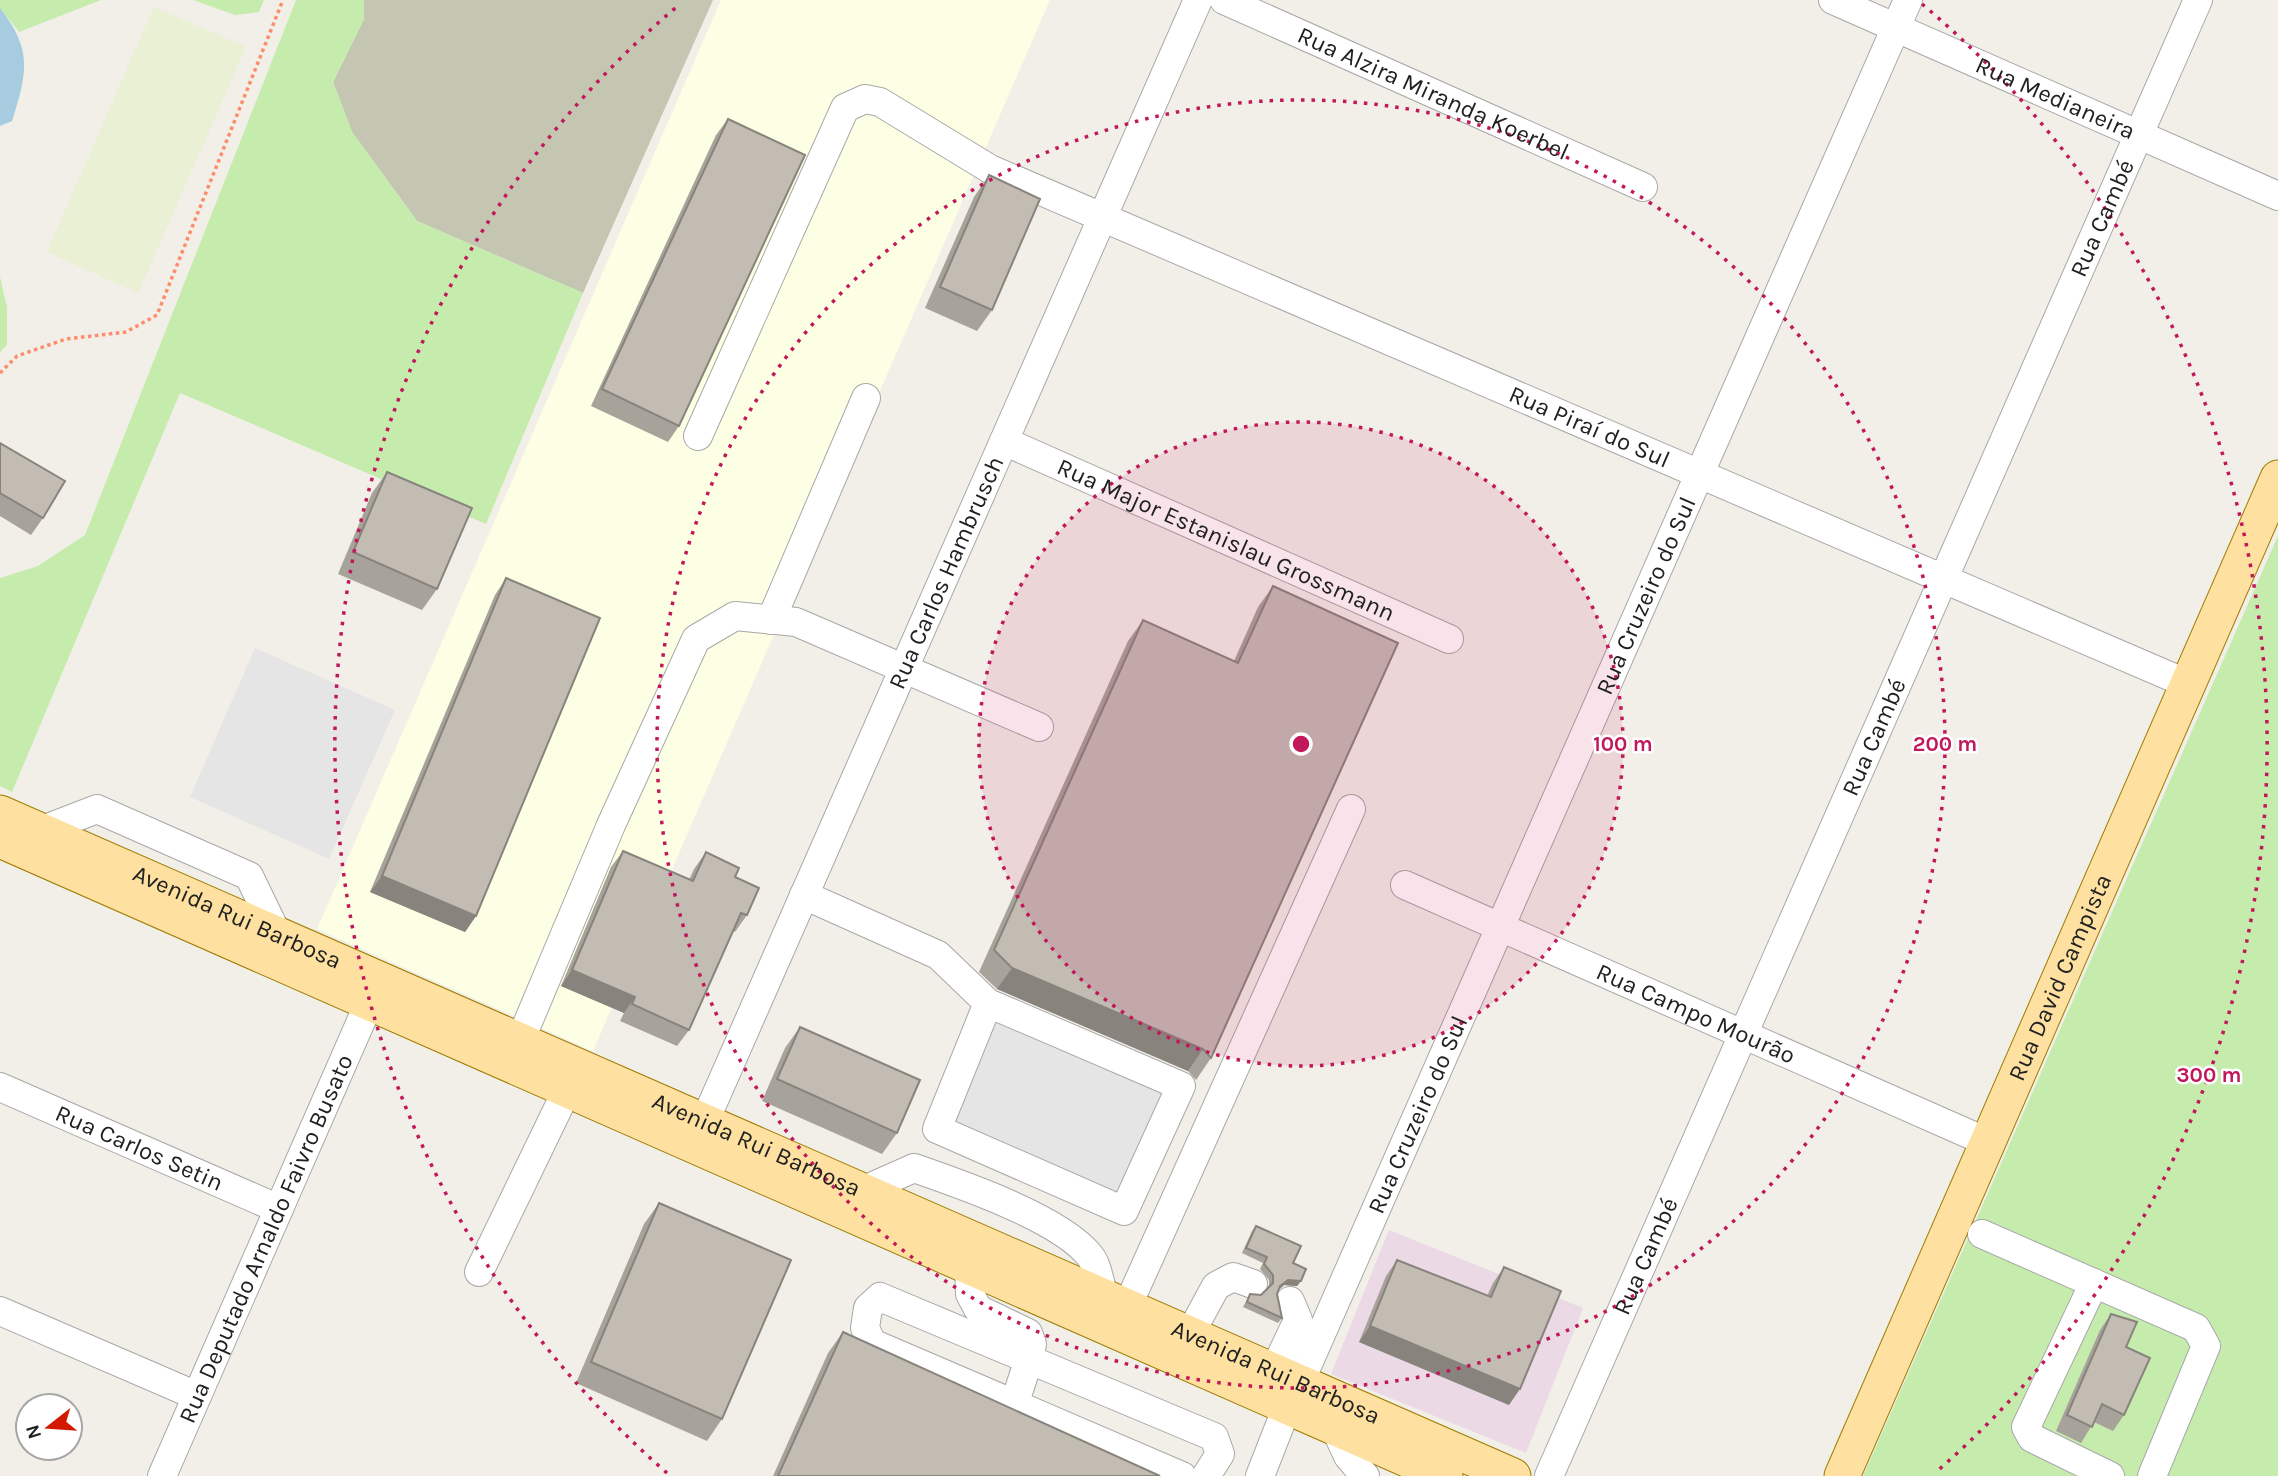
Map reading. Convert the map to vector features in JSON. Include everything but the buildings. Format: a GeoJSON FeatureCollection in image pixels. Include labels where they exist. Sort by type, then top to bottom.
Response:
{"type":"FeatureCollection","features":[{"type":"Feature","properties":{"kind":"main road","name":"Rua David Campista"},"geometry":{"type":"LineString","coordinates":[[1842,1476],[2278,478]]}},
{"type":"Feature","properties":{"kind":"main road","name":"Avenida Rui Barbosa"},"geometry":{"type":"LineString","coordinates":[[0,813],[520,1041],[699,1134],[969,1267],[1513,1476]]}},
{"type":"Feature","properties":{"kind":"main road","name":"Avenida Rui Barbosa"},"geometry":{"type":"LineString","coordinates":[[0,841],[567,1090],[862,1191],[1189,1334],[1287,1387],[1335,1428],[1445,1476]]}},
{"type":"Feature","properties":{"kind":"street","name":"Rua Carlos Hambrusch"},"geometry":{"type":"LineString","coordinates":[[699,1134],[1198,0]]}},
{"type":"Feature","properties":{"kind":"street","name":"Rua Alzira Miranda Koerbel"},"geometry":{"type":"LineString","coordinates":[[1224,0],[1643,187]]}},
{"type":"Feature","properties":{"kind":"street","name":"Rua Medianeira"},"geometry":{"type":"LineString","coordinates":[[1833,0],[2278,196]]}},
{"type":"Feature","properties":{"kind":"street","name":"Rua Cruzeiro do Sul"},"geometry":{"type":"LineString","coordinates":[[1287,1387],[1500,927],[1908,0]]}},
{"type":"Feature","properties":{"kind":"street","name":"Rua Cambé"},"geometry":{"type":"LineString","coordinates":[[1549,1476],[2198,0]]}},
{"type":"Feature","properties":{"kind":"street","name":"Rua Piraí do Sul"},"geometry":{"type":"LineString","coordinates":[[698,436],[845,108],[865,99],[880,102],[990,169],[2188,684]]}},
{"type":"Feature","properties":{"kind":"street"},"geometry":{"type":"LineString","coordinates":[[783,621],[866,398]]}},
{"type":"Feature","properties":{"kind":"street","name":"Rua Major Estanislau Grossmann"},"geometry":{"type":"LineString","coordinates":[[1004,441],[1449,639]]}},
{"type":"Feature","properties":{"kind":"street"},"geometry":{"type":"LineString","coordinates":[[520,1041],[611,825],[696,639],[735,616],[783,621],[904,668],[1039,727]]}},
{"type":"Feature","properties":{"kind":"street"},"geometry":{"type":"LineString","coordinates":[[1116,1302],[1351,809]]}},
{"type":"Feature","properties":{"kind":"street","name":"Rua Campo Mourão"},"geometry":{"type":"LineString","coordinates":[[1405,884],[1987,1142]]}},
{"type":"Feature","properties":{"kind":"street"},"geometry":{"type":"LineString","coordinates":[[804,895],[938,955],[988,1003],[1181,1086],[1124,1211],[936,1129],[988,1003]]}},
{"type":"Feature","properties":{"kind":"street","name":"Rua Deputado Arnaldo Faivro Busato"},"geometry":{"type":"LineString","coordinates":[[162,1476],[369,1003]]}},
{"type":"Feature","properties":{"kind":"street","name":"Rua Carlos Setin"},"geometry":{"type":"LineString","coordinates":[[0,1087],[279,1209]]}},
{"type":"Feature","properties":{"kind":"street"},"geometry":{"type":"LineString","coordinates":[[479,1272],[567,1090]]}},
{"type":"Feature","properties":{"kind":"street"},"geometry":{"type":"LineString","coordinates":[[966,1186],[982,1149]]}},
{"type":"Feature","properties":{"kind":"street"},"geometry":{"type":"LineString","coordinates":[[862,1191],[914,1168],[966,1186],[1057,1229],[1091,1257],[1116,1302]]}},
{"type":"Feature","properties":{"kind":"street"},"geometry":{"type":"LineString","coordinates":[[1982,1234],[2196,1328],[2206,1346],[2152,1476]]}},
{"type":"Feature","properties":{"kind":"street"},"geometry":{"type":"LineString","coordinates":[[969,1267],[973,1303],[978,1309],[1028,1333],[1032,1344],[1030,1359],[1014,1405]]}},
{"type":"Feature","properties":{"kind":"street"},"geometry":{"type":"LineString","coordinates":[[1189,1334],[1216,1286],[1233,1278],[1253,1284]]}},
{"type":"Feature","properties":{"kind":"street"},"geometry":{"type":"LineString","coordinates":[[2094,1283],[2026,1427],[2032,1438],[2110,1476]]}},
{"type":"Feature","properties":{"kind":"street"},"geometry":{"type":"LineString","coordinates":[[1181,1476],[872,1343],[865,1328],[868,1308],[880,1297],[1214,1437],[1220,1454],[1206,1476]]}},
{"type":"Feature","properties":{"kind":"street"},"geometry":{"type":"LineString","coordinates":[[1260,1476],[1287,1387],[1298,1320],[1290,1301]]}},
{"type":"Feature","properties":{"kind":"street"},"geometry":{"type":"LineString","coordinates":[[0,1311],[197,1395]]}},
{"type":"Feature","properties":{"kind":"street"},"geometry":{"type":"LineString","coordinates":[[1335,1428],[1348,1456],[1364,1476]]}},
{"type":"Feature","properties":{"kind":"path"},"geometry":{"type":"LineString","coordinates":[[0,373],[17,356],[66,339],[125,332],[157,315],[283,0]]}},
{"type":"Feature","properties":{"kind":"shaded area"},"geometry":{"type":"Polygon","coordinates":[[[364,0],[713,0],[583,293],[417,221],[352,132],[333,82],[364,19],[364,0]]]}},
{"type":"Feature","properties":{"kind":"shaded area"},"geometry":{"type":"Polygon","coordinates":[[[721,0],[1050,0],[593,1051],[317,929],[721,0]]]}},
{"type":"Feature","properties":{"kind":"shaded area"},"geometry":{"type":"Polygon","coordinates":[[[154,7],[246,47],[138,293],[47,252],[154,7]]]}},
{"type":"Feature","properties":{"kind":"shaded area"},"geometry":{"type":"Polygon","coordinates":[[[255,648],[395,710],[329,859],[190,797],[255,648]]]}},
{"type":"Feature","properties":{"kind":"shaded area"},"geometry":{"type":"Polygon","coordinates":[[[989,997],[1188,1083],[1126,1221],[930,1134],[989,997]]]}},
{"type":"Feature","properties":{"kind":"shaded area"},"geometry":{"type":"Polygon","coordinates":[[[1389,1230],[1583,1308],[1526,1453],[1331,1374],[1389,1230]]]}},
{"type":"Feature","properties":{"kind":"green space"},"geometry":{"type":"Polygon","coordinates":[[[0,0],[101,0],[19,32],[0,8],[0,0]]]}},
{"type":"Feature","properties":{"kind":"green space"},"geometry":{"type":"Polygon","coordinates":[[[193,0],[264,0],[259,12],[235,15],[193,0]]]}},
{"type":"Feature","properties":{"kind":"green space"},"geometry":{"type":"Polygon","coordinates":[[[296,0],[364,0],[364,19],[333,82],[352,132],[417,221],[583,293],[486,524],[180,393],[12,792],[0,786],[0,578],[38,566],[85,535],[296,0]]]}},
{"type":"Feature","properties":{"kind":"green space"},"geometry":{"type":"Polygon","coordinates":[[[0,277],[7,307],[7,345],[0,352],[0,277]]]}},
{"type":"Feature","properties":{"kind":"green space"},"geometry":{"type":"Polygon","coordinates":[[[2278,536],[2278,1476],[1863,1476],[2278,536]]]}},
{"type":"Feature","properties":{"kind":"water"},"geometry":{"type":"Polygon","coordinates":[[[0,8],[18,37],[24,62],[21,89],[12,121],[0,126],[0,8]]]}}]}
